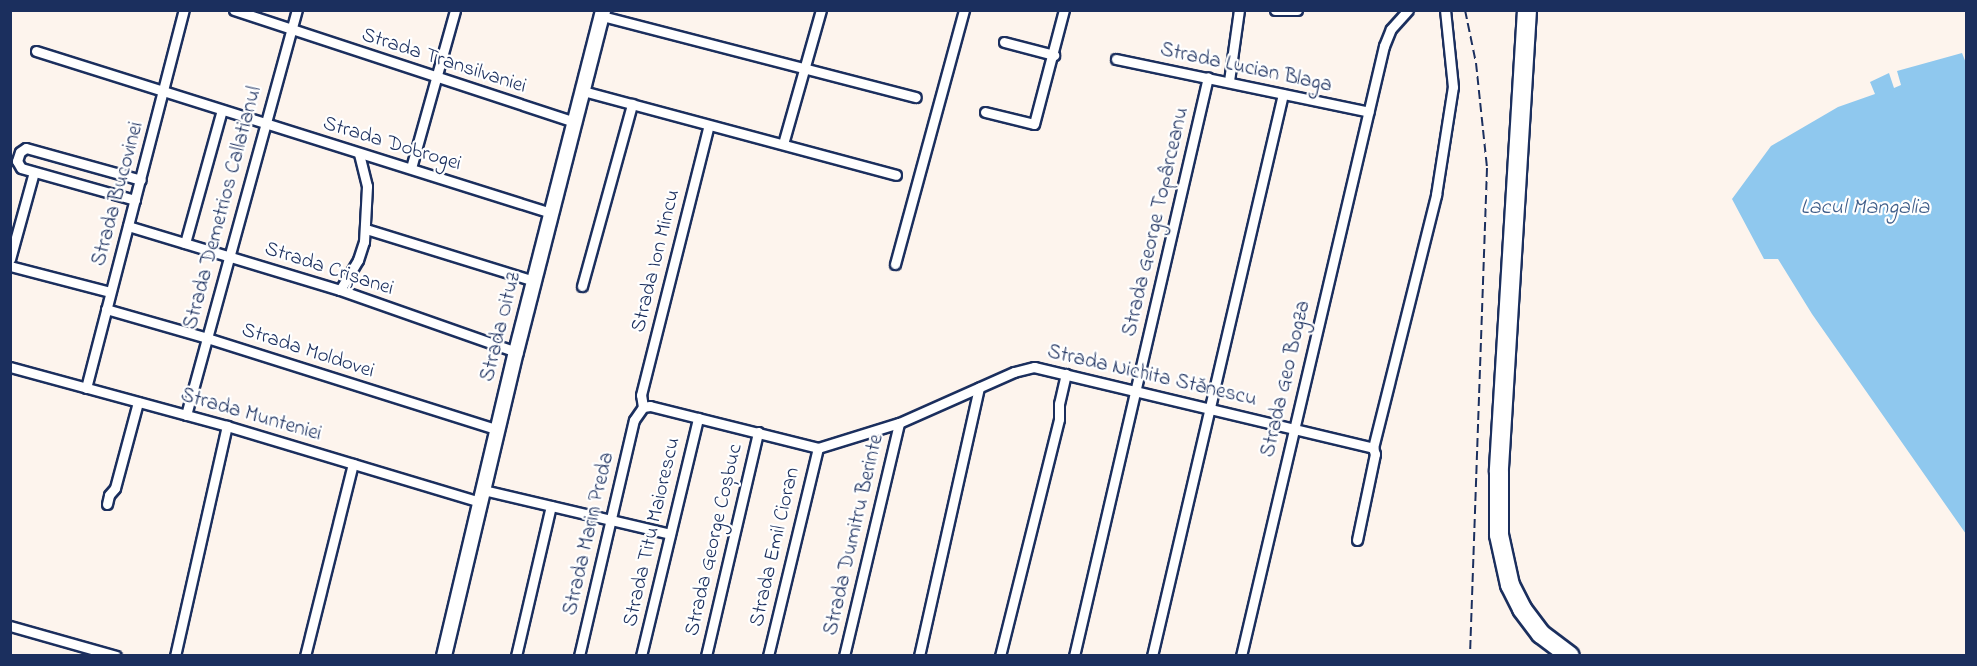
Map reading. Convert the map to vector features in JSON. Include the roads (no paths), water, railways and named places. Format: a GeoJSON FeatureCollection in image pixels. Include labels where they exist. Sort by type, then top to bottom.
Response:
{"type":"FeatureCollection","features":[{"type":"Feature","properties":{"kind":"highway"},"geometry":{"type":"LineString","coordinates":[[1527,10],[1499,472],[1499,535],[1510,585],[1522,609],[1541,634],[1570,656]]}},
{"type":"Feature","properties":{"kind":"main road","name":"Strada Oituz"},"geometry":{"type":"LineString","coordinates":[[444,656],[516,352],[603,13]]}},
{"type":"Feature","properties":{"kind":"street","name":"Strada Bucovinei"},"geometry":{"type":"LineString","coordinates":[[86,388],[184,10]]}},
{"type":"Feature","properties":{"kind":"street","name":"Strada Transilvaniei"},"geometry":{"type":"LineString","coordinates":[[234,10],[575,122]]}},
{"type":"Feature","properties":{"kind":"street","name":"Strada Demetrios Callatianul"},"geometry":{"type":"LineString","coordinates":[[186,415],[297,10]]}},
{"type":"Feature","properties":{"kind":"street"},"geometry":{"type":"LineString","coordinates":[[411,168],[455,10]]}},
{"type":"Feature","properties":{"kind":"street"},"geometry":{"type":"LineString","coordinates":[[783,144],[821,10]]}},
{"type":"Feature","properties":{"kind":"street"},"geometry":{"type":"LineString","coordinates":[[895,264],[964,10]]}},
{"type":"Feature","properties":{"kind":"street"},"geometry":{"type":"LineString","coordinates":[[985,112],[1034,124],[1064,10]]}},
{"type":"Feature","properties":{"kind":"street"},"geometry":{"type":"LineString","coordinates":[[1229,81],[1239,10]]}},
{"type":"Feature","properties":{"kind":"street"},"geometry":{"type":"LineString","coordinates":[[1275,10],[1297,10]]}},
{"type":"Feature","properties":{"kind":"street","name":"Strada Geo Bogza"},"geometry":{"type":"LineString","coordinates":[[1241,656],[1292,429],[1384,46],[1391,29],[1408,10]]}},
{"type":"Feature","properties":{"kind":"street"},"geometry":{"type":"LineString","coordinates":[[1357,540],[1375,454],[1373,448],[1436,195],[1453,87],[1445,10]]}},
{"type":"Feature","properties":{"kind":"street"},"geometry":{"type":"LineString","coordinates":[[603,13],[916,97]]}},
{"type":"Feature","properties":{"kind":"street"},"geometry":{"type":"LineString","coordinates":[[1004,42],[1054,55]]}},
{"type":"Feature","properties":{"kind":"street","name":"Strada Dobrogei"},"geometry":{"type":"LineString","coordinates":[[36,51],[551,213]]}},
{"type":"Feature","properties":{"kind":"street","name":"Strada Lucian Blaga"},"geometry":{"type":"LineString","coordinates":[[1116,59],[1369,112]]}},
{"type":"Feature","properties":{"kind":"street","name":"Strada George Topârceanu"},"geometry":{"type":"LineString","coordinates":[[1074,656],[1208,77]]}},
{"type":"Feature","properties":{"kind":"street"},"geometry":{"type":"LineString","coordinates":[[583,91],[896,175]]}},
{"type":"Feature","properties":{"kind":"street"},"geometry":{"type":"LineString","coordinates":[[1152,656],[1283,93]]}},
{"type":"Feature","properties":{"kind":"street"},"geometry":{"type":"LineString","coordinates":[[582,286],[632,104]]}},
{"type":"Feature","properties":{"kind":"street"},"geometry":{"type":"LineString","coordinates":[[185,243],[222,110]]}},
{"type":"Feature","properties":{"kind":"street","name":"Strada Ion Mincu"},"geometry":{"type":"LineString","coordinates":[[643,407],[641,394],[709,125]]}},
{"type":"Feature","properties":{"kind":"street"},"geometry":{"type":"LineString","coordinates":[[135,200],[21,168],[17,161],[20,152],[26,148],[141,180]]}},
{"type":"Feature","properties":{"kind":"street"},"geometry":{"type":"LineString","coordinates":[[340,290],[358,260],[366,229],[367,186],[359,153]]}},
{"type":"Feature","properties":{"kind":"street"},"geometry":{"type":"LineString","coordinates":[[10,259],[34,172]]}},
{"type":"Feature","properties":{"kind":"street","name":"Strada Crișanei"},"geometry":{"type":"LineString","coordinates":[[128,226],[340,290],[516,352]]}},
{"type":"Feature","properties":{"kind":"street"},"geometry":{"type":"LineString","coordinates":[[366,229],[534,281]]}},
{"type":"Feature","properties":{"kind":"street"},"geometry":{"type":"LineString","coordinates":[[10,266],[110,292]]}},
{"type":"Feature","properties":{"kind":"street","name":"Strada Moldovei"},"geometry":{"type":"LineString","coordinates":[[106,309],[207,338],[498,430]]}},
{"type":"Feature","properties":{"kind":"street","name":"Strada Nichita Stănescu"},"geometry":{"type":"LineString","coordinates":[[818,447],[898,423],[1027,366],[1373,448]]}},
{"type":"Feature","properties":{"kind":"street","name":"Strada Munteniei"},"geometry":{"type":"LineString","coordinates":[[10,367],[227,426],[353,464],[482,496]]}},
{"type":"Feature","properties":{"kind":"street"},"geometry":{"type":"LineString","coordinates":[[1000,656],[1059,419],[1059,404],[1066,374]]}},
{"type":"Feature","properties":{"kind":"street"},"geometry":{"type":"LineString","coordinates":[[919,656],[979,388]]}},
{"type":"Feature","properties":{"kind":"street"},"geometry":{"type":"LineString","coordinates":[[107,504],[109,495],[115,488],[138,402]]}},
{"type":"Feature","properties":{"kind":"street"},"geometry":{"type":"LineString","coordinates":[[643,407],[650,406],[818,447]]}},
{"type":"Feature","properties":{"kind":"street","name":"Strada Marin Preda"},"geometry":{"type":"LineString","coordinates":[[579,656],[634,420],[643,407]]}},
{"type":"Feature","properties":{"kind":"street","name":"Strada Titu Maiorescu"},"geometry":{"type":"LineString","coordinates":[[641,656],[698,418]]}},
{"type":"Feature","properties":{"kind":"street","name":"Strada Dumitru Berinte"},"geometry":{"type":"LineString","coordinates":[[844,656],[898,423]]}},
{"type":"Feature","properties":{"kind":"street"},"geometry":{"type":"LineString","coordinates":[[175,656],[227,426]]}},
{"type":"Feature","properties":{"kind":"street","name":"Strada George Coșbuc"},"geometry":{"type":"LineString","coordinates":[[706,656],[758,432]]}},
{"type":"Feature","properties":{"kind":"street","name":"Strada Emil Cioran"},"geometry":{"type":"LineString","coordinates":[[768,656],[818,447]]}},
{"type":"Feature","properties":{"kind":"street"},"geometry":{"type":"LineString","coordinates":[[305,656],[353,464]]}},
{"type":"Feature","properties":{"kind":"street"},"geometry":{"type":"LineString","coordinates":[[482,496],[551,506],[670,534]]}},
{"type":"Feature","properties":{"kind":"street"},"geometry":{"type":"LineString","coordinates":[[516,656],[551,506]]}},
{"type":"Feature","properties":{"kind":"street"},"geometry":{"type":"LineString","coordinates":[[10,626],[116,656]]}},
{"type":"Feature","properties":{"kind":"water","name":"Lacul Mangalia"},"geometry":{"type":"Polygon","coordinates":[[[1962,53],[1966,63],[1966,534],[1812,314],[1778,259],[1764,259],[1732,199],[1771,146],[1838,107],[1875,94],[1870,82],[1889,73],[1894,88],[1901,85],[1897,71],[1962,53]]]}},
{"type":"Feature","properties":{"kind":"railway"},"geometry":{"type":"LineString","coordinates":[[1465,10],[1476,63],[1487,168],[1470,656]]}}]}
